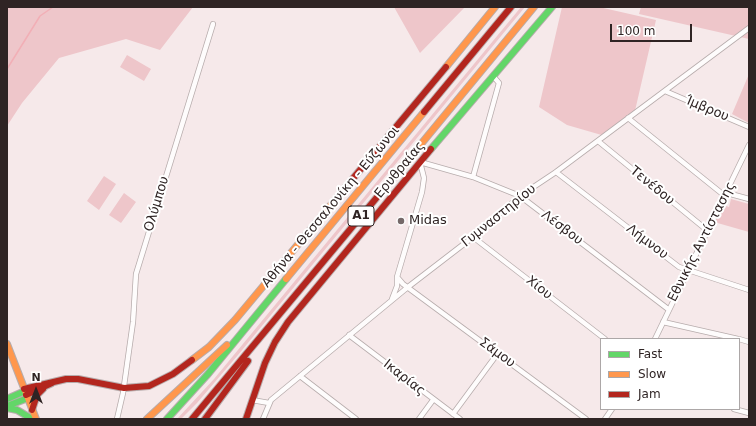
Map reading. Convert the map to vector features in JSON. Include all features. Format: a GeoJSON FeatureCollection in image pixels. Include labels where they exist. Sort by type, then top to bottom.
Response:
{"type":"FeatureCollection","features":[{"type":"Feature","properties":{"kind":"main road"},"geometry":{"type":"LineString","coordinates":[[7,407],[26,393],[56,381],[78,379],[124,388],[150,386],[164,380],[196,357],[220,336],[284,262],[495,7]]}},
{"type":"Feature","properties":{"kind":"main road","name":"Αθήνα - Θεσσαλονίκη - Εύζωνοι"},"geometry":{"type":"LineString","coordinates":[[167,419],[208,374],[511,7]]}},
{"type":"Feature","properties":{"kind":"main road","name":"Α1"},"geometry":{"type":"LineString","coordinates":[[192,419],[243,360],[534,7]]}},
{"type":"Feature","properties":{"kind":"main road","name":"Ερυθραίας"},"geometry":{"type":"LineString","coordinates":[[246,419],[270,353],[288,322],[420,162],[552,7]]}},
{"type":"Feature","properties":{"kind":"main road"},"geometry":{"type":"LineString","coordinates":[[147,419],[252,320]]}},
{"type":"Feature","properties":{"kind":"main road"},"geometry":{"type":"LineString","coordinates":[[205,419],[245,366],[265,332]]}},
{"type":"Feature","properties":{"kind":"main road"},"geometry":{"type":"LineString","coordinates":[[7,344],[36,419]]}},
{"type":"Feature","properties":{"kind":"main road"},"geometry":{"type":"LineString","coordinates":[[7,399],[44,388],[56,381]]}},
{"type":"Feature","properties":{"kind":"main road"},"geometry":{"type":"LineString","coordinates":[[32,410],[37,395],[44,388]]}},
{"type":"Feature","properties":{"kind":"main road"},"geometry":{"type":"LineString","coordinates":[[7,407],[17,410],[32,419]]}},
{"type":"Feature","properties":{"kind":"street","name":"Ολύμπου"},"geometry":{"type":"LineString","coordinates":[[117,419],[124,388],[133,322],[136,274],[213,24]]}},
{"type":"Feature","properties":{"kind":"street","name":"Γυμναστηρίου"},"geometry":{"type":"LineString","coordinates":[[263,419],[269,403],[300,376],[408,287],[473,237],[520,196],[556,172],[749,28]]}},
{"type":"Feature","properties":{"kind":"street"},"geometry":{"type":"LineString","coordinates":[[472,177],[499,83],[493,76]]}},
{"type":"Feature","properties":{"kind":"street","name":"Ίμβρου"},"geometry":{"type":"LineString","coordinates":[[666,91],[749,127]]}},
{"type":"Feature","properties":{"kind":"street"},"geometry":{"type":"LineString","coordinates":[[628,118],[726,194],[749,199]]}},
{"type":"Feature","properties":{"kind":"street","name":"Τενέδου"},"geometry":{"type":"LineString","coordinates":[[598,141],[708,231]]}},
{"type":"Feature","properties":{"kind":"street","name":"Εθνικής Αντίστασης"},"geometry":{"type":"LineString","coordinates":[[655,338],[668,309],[708,231],[749,145]]}},
{"type":"Feature","properties":{"kind":"street"},"geometry":{"type":"LineString","coordinates":[[392,301],[397,286],[397,277],[422,192],[424,178],[420,162]]}},
{"type":"Feature","properties":{"kind":"street","name":"Λέσβου"},"geometry":{"type":"LineString","coordinates":[[420,162],[472,177],[520,196],[668,309]]}},
{"type":"Feature","properties":{"kind":"street","name":"Λήμνου"},"geometry":{"type":"LineString","coordinates":[[556,172],[679,267],[687,271],[749,290]]}},
{"type":"Feature","properties":{"kind":"street","name":"Χίου"},"geometry":{"type":"LineString","coordinates":[[473,237],[604,338]]}},
{"type":"Feature","properties":{"kind":"street","name":"Σάμου"},"geometry":{"type":"LineString","coordinates":[[397,277],[408,287],[586,419]]}},
{"type":"Feature","properties":{"kind":"street"},"geometry":{"type":"LineString","coordinates":[[663,322],[734,338]]}},
{"type":"Feature","properties":{"kind":"street","name":"Ικαρίας"},"geometry":{"type":"LineString","coordinates":[[349,336],[460,419]]}},
{"type":"Feature","properties":{"kind":"street"},"geometry":{"type":"LineString","coordinates":[[454,414],[498,353]]}},
{"type":"Feature","properties":{"kind":"street"},"geometry":{"type":"LineString","coordinates":[[300,376],[356,419]]}},
{"type":"Feature","properties":{"kind":"street"},"geometry":{"type":"LineString","coordinates":[[252,400],[269,403]]}},
{"type":"Feature","properties":{"kind":"street"},"geometry":{"type":"LineString","coordinates":[[419,419],[433,400]]}},
{"type":"Feature","properties":{"kind":"street"},"geometry":{"type":"LineString","coordinates":[[605,419],[611,410]]}},
{"type":"Feature","properties":{"kind":"street"},"geometry":{"type":"LineString","coordinates":[[738,410],[749,413]]}},
{"type":"Feature","properties":{"kind":"shaded area"},"geometry":{"type":"Polygon","coordinates":[[[7,7],[193,7],[160,50],[126,39],[59,58],[22,103],[7,126],[7,7]]]}},
{"type":"Feature","properties":{"kind":"shaded area"},"geometry":{"type":"Polygon","coordinates":[[[394,7],[465,7],[420,53],[394,7]]]}},
{"type":"Feature","properties":{"kind":"shaded area"},"geometry":{"type":"Polygon","coordinates":[[[521,7],[525,7],[238,355],[197,403],[181,419],[177,419],[214,379],[521,7]]]}},
{"type":"Feature","properties":{"kind":"shaded area"},"geometry":{"type":"Polygon","coordinates":[[[562,7],[599,7],[656,20],[634,115],[605,136],[567,125],[539,107],[562,7]]]}},
{"type":"Feature","properties":{"kind":"shaded area"},"geometry":{"type":"Polygon","coordinates":[[[641,7],[749,7],[749,39],[639,14],[641,7]]]}},
{"type":"Feature","properties":{"kind":"shaded area"},"geometry":{"type":"Polygon","coordinates":[[[127,55],[151,69],[144,81],[120,67],[127,55]]]}},
{"type":"Feature","properties":{"kind":"shaded area"},"geometry":{"type":"Polygon","coordinates":[[[749,74],[749,123],[732,114],[749,74]]]}},
{"type":"Feature","properties":{"kind":"shaded area"},"geometry":{"type":"Polygon","coordinates":[[[104,176],[116,184],[99,210],[87,201],[104,176]]]}},
{"type":"Feature","properties":{"kind":"shaded area"},"geometry":{"type":"Polygon","coordinates":[[[124,193],[136,202],[121,223],[109,215],[124,193]]]}},
{"type":"Feature","properties":{"kind":"shaded area"},"geometry":{"type":"Polygon","coordinates":[[[731,199],[749,204],[749,232],[714,222],[726,206],[729,207],[731,199]]]}},
{"type":"Feature","properties":{"kind":"waterway"},"geometry":{"type":"LineString","coordinates":[[7,69],[40,16],[53,7]]}},
{"type":"Feature","properties":{"kind":"traffic: fast"},"geometry":{"type":"LineString","coordinates":[[431,149],[552,7]]}},
{"type":"Feature","properties":{"kind":"traffic: fast"},"geometry":{"type":"LineString","coordinates":[[167,419],[208,374],[286,279]]}},
{"type":"Feature","properties":{"kind":"traffic: fast"},"geometry":{"type":"LineString","coordinates":[[7,399],[25,391]]}},
{"type":"Feature","properties":{"kind":"traffic: fast"},"geometry":{"type":"LineString","coordinates":[[7,406],[28,398]]}},
{"type":"Feature","properties":{"kind":"traffic: fast"},"geometry":{"type":"LineString","coordinates":[[7,408],[17,410],[32,419]]}},
{"type":"Feature","properties":{"kind":"traffic: slow"},"geometry":{"type":"LineString","coordinates":[[446,67],[495,7]]}},
{"type":"Feature","properties":{"kind":"traffic: slow"},"geometry":{"type":"LineString","coordinates":[[393,178],[534,7]]}},
{"type":"Feature","properties":{"kind":"traffic: slow"},"geometry":{"type":"LineString","coordinates":[[286,279],[424,112]]}},
{"type":"Feature","properties":{"kind":"traffic: slow"},"geometry":{"type":"LineString","coordinates":[[192,360],[209,347],[235,320],[345,188]]}},
{"type":"Feature","properties":{"kind":"traffic: slow"},"geometry":{"type":"LineString","coordinates":[[7,344],[36,419]]}},
{"type":"Feature","properties":{"kind":"traffic: slow"},"geometry":{"type":"LineString","coordinates":[[147,419],[227,345]]}},
{"type":"Feature","properties":{"kind":"traffic: jam"},"geometry":{"type":"LineString","coordinates":[[424,112],[511,7]]}},
{"type":"Feature","properties":{"kind":"traffic: jam"},"geometry":{"type":"LineString","coordinates":[[345,188],[446,67]]}},
{"type":"Feature","properties":{"kind":"traffic: jam"},"geometry":{"type":"LineString","coordinates":[[246,419],[265,363],[275,342],[288,322],[431,149]]}},
{"type":"Feature","properties":{"kind":"traffic: jam"},"geometry":{"type":"LineString","coordinates":[[192,419],[393,178]]}},
{"type":"Feature","properties":{"kind":"traffic: jam"},"geometry":{"type":"LineString","coordinates":[[24,389],[66,379],[78,379],[124,388],[149,386],[173,374],[192,360]]}},
{"type":"Feature","properties":{"kind":"traffic: jam"},"geometry":{"type":"LineString","coordinates":[[205,419],[248,361]]}},
{"type":"Feature","properties":{"kind":"traffic: jam"},"geometry":{"type":"LineString","coordinates":[[26,395],[52,383]]}},
{"type":"Feature","properties":{"kind":"traffic: jam"},"geometry":{"type":"LineString","coordinates":[[32,410],[37,395],[43,389]]}},
{"type":"Feature","properties":{"kind":"place","name":"Midas"},"geometry":{"type":"Point","coordinates":[401,221]}}]}
